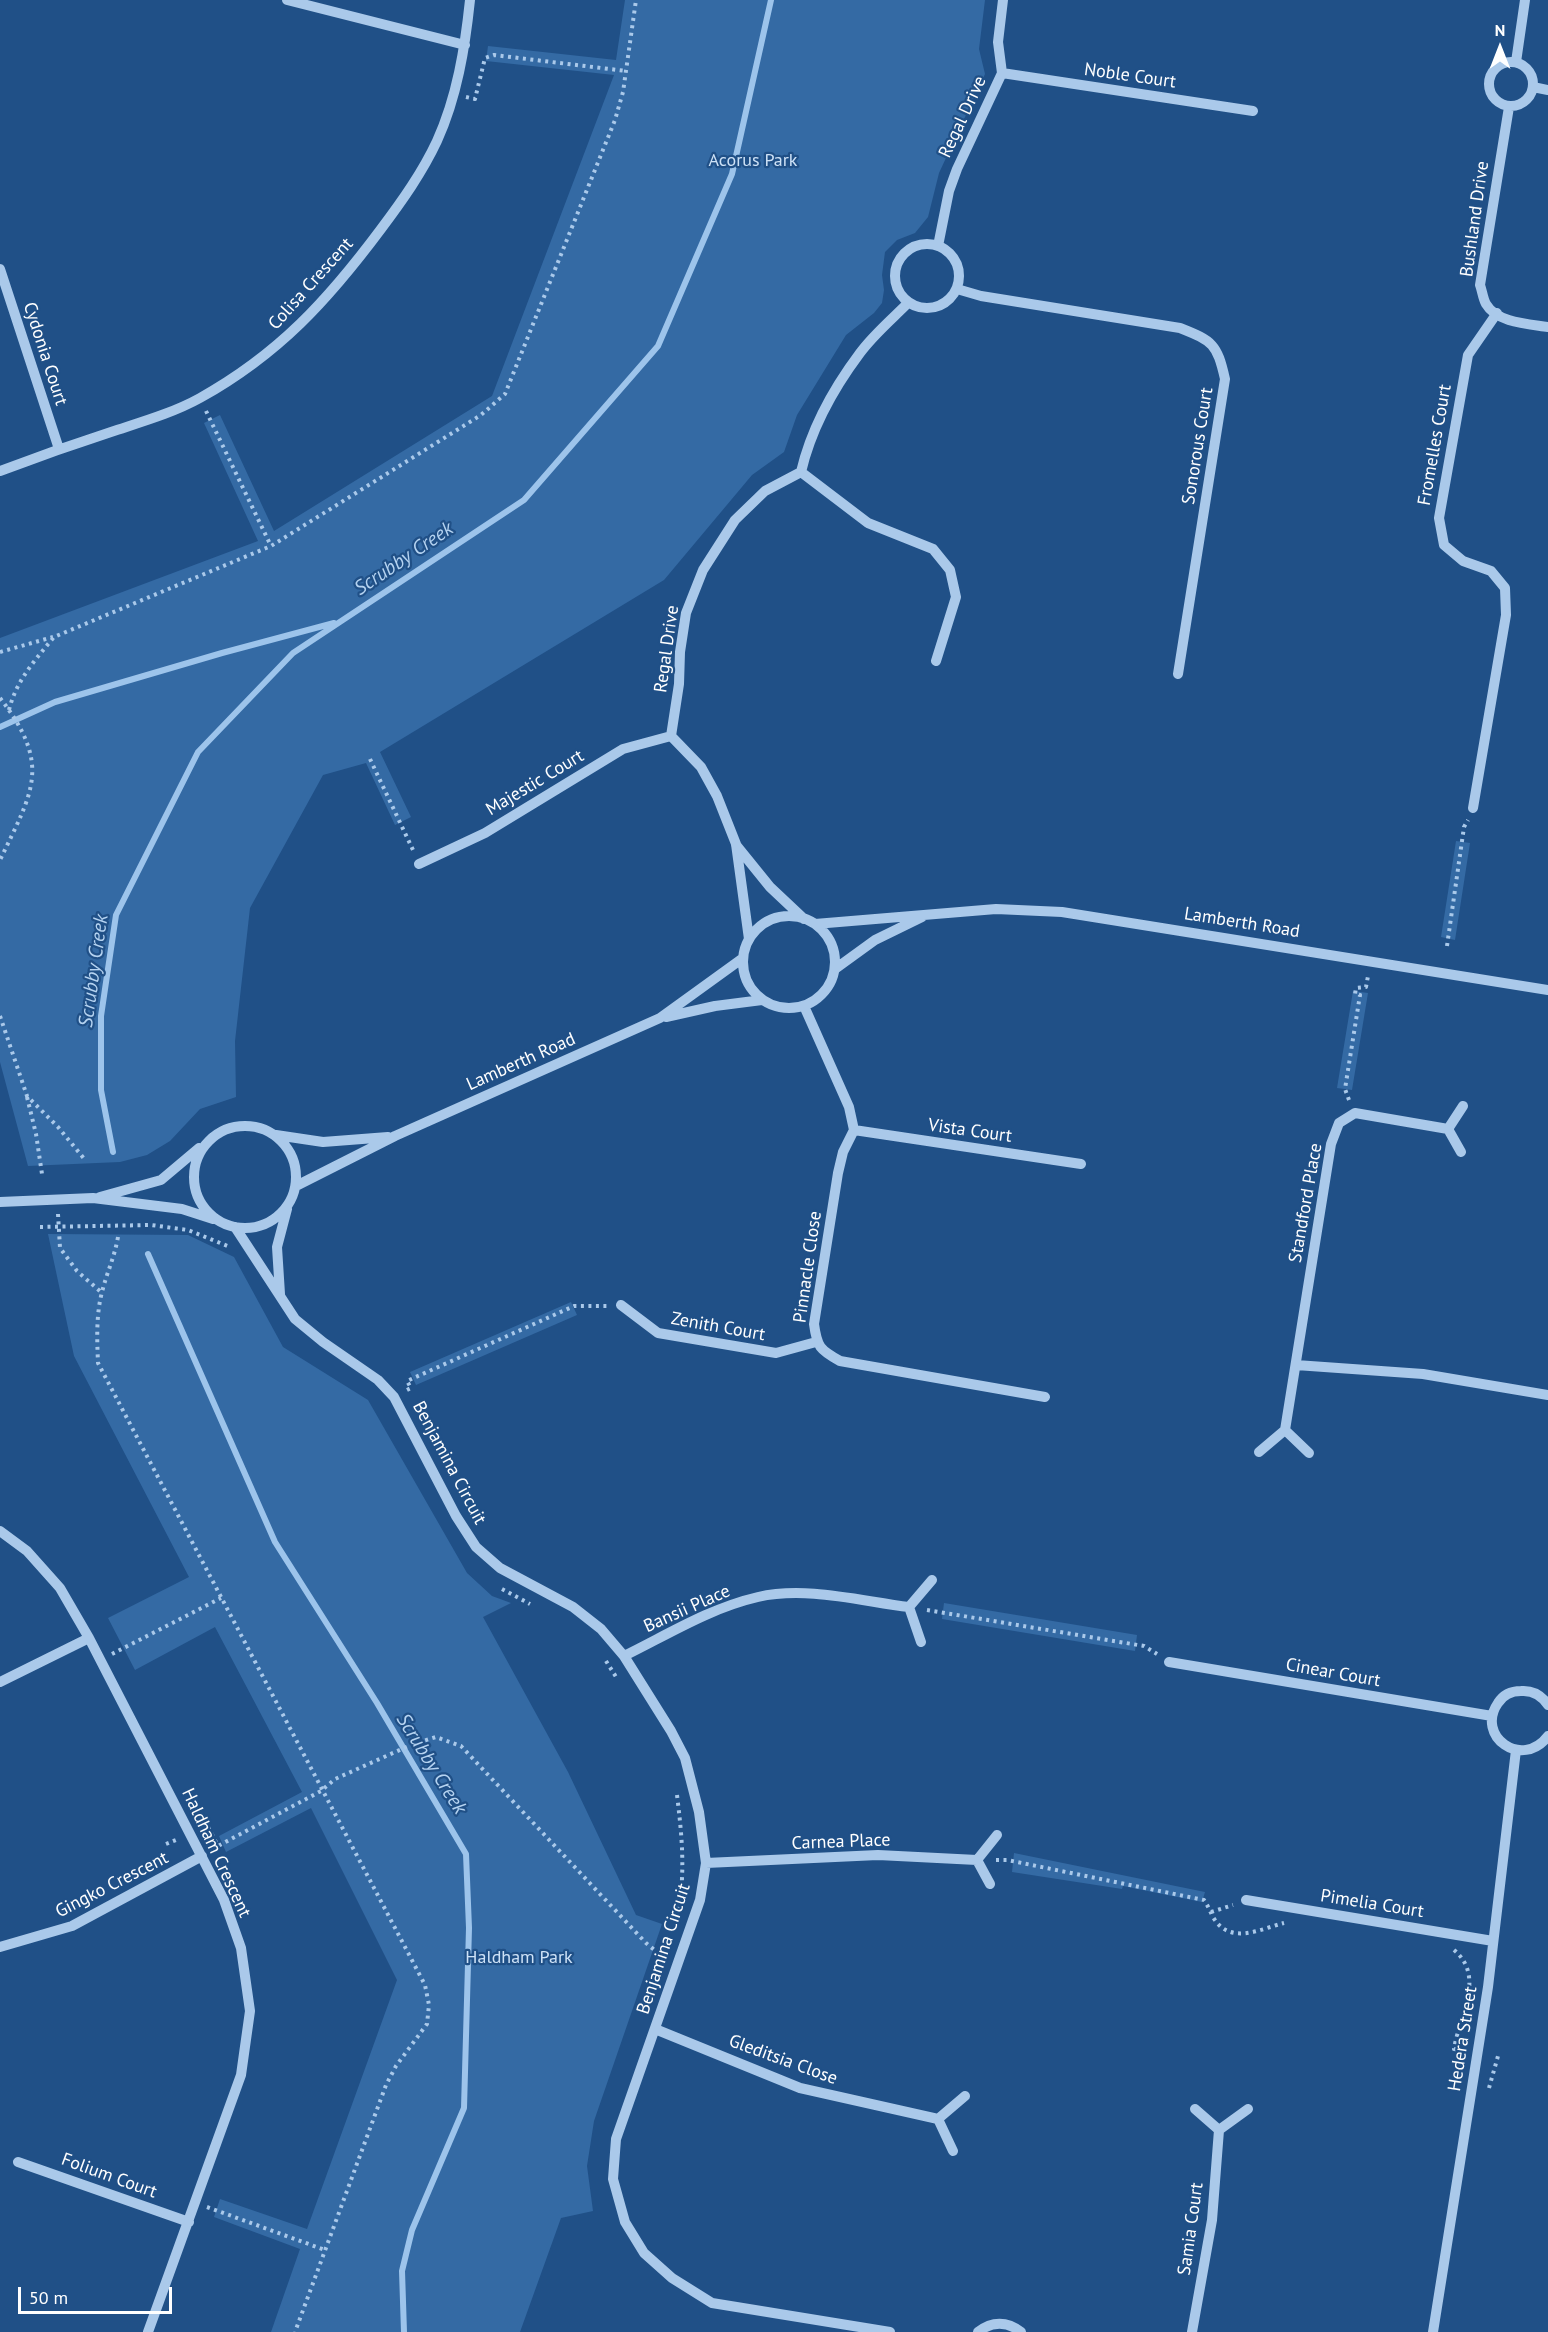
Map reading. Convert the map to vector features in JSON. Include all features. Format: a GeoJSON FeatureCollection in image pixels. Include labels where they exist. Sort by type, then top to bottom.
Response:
{"type":"FeatureCollection","features":[{"type":"Feature","properties":{"kind":"street"},"geometry":{"type":"LineString","coordinates":[[287,0],[465,45]]}},
{"type":"Feature","properties":{"kind":"street","name":"Colisa Crescent"},"geometry":{"type":"LineString","coordinates":[[0,471],[170,412],[200,398],[250,367],[294,332],[353,266],[411,187],[437,140],[454,93],[465,45],[470,0]]}},
{"type":"Feature","properties":{"kind":"street","name":"Regal Drive"},"geometry":{"type":"LineString","coordinates":[[938,246],[949,191],[957,169],[1002,73],[998,42],[1003,0]]}},
{"type":"Feature","properties":{"kind":"street"},"geometry":{"type":"LineString","coordinates":[[1516,62],[1525,0]]}},
{"type":"Feature","properties":{"kind":"street"},"geometry":{"type":"LineString","coordinates":[[1516,62],[1524,65],[1530,71],[1533,87],[1531,96],[1525,102],[1509,107],[1493,98],[1488,81],[1498,65],[1516,62]]}},
{"type":"Feature","properties":{"kind":"street","name":"Noble Court"},"geometry":{"type":"LineString","coordinates":[[1002,73],[1253,111]]}},
{"type":"Feature","properties":{"kind":"street"},"geometry":{"type":"LineString","coordinates":[[1533,87],[1548,90]]}},
{"type":"Feature","properties":{"kind":"street","name":"Bushland Drive"},"geometry":{"type":"LineString","coordinates":[[1497,313],[1486,304],[1480,285],[1509,107]]}},
{"type":"Feature","properties":{"kind":"street"},"geometry":{"type":"LineString","coordinates":[[917,246],[938,246],[954,259],[958,268],[957,289],[945,303],[936,307],[917,307],[908,303],[901,296],[894,276],[896,267],[901,257],[917,246]]}},
{"type":"Feature","properties":{"kind":"street","name":"Cydonia Court"},"geometry":{"type":"LineString","coordinates":[[0,269],[59,449]]}},
{"type":"Feature","properties":{"kind":"street","name":"Sonorous Court"},"geometry":{"type":"LineString","coordinates":[[957,289],[981,296],[1180,328],[1204,338],[1220,354],[1225,380],[1178,674]]}},
{"type":"Feature","properties":{"kind":"street"},"geometry":{"type":"LineString","coordinates":[[908,303],[861,352],[823,410],[808,444],[801,472],[868,523],[933,549],[950,570],[957,597],[936,660]]}},
{"type":"Feature","properties":{"kind":"street"},"geometry":{"type":"LineString","coordinates":[[1497,313],[1514,322],[1548,327]]}},
{"type":"Feature","properties":{"kind":"street","name":"Fromelles Court"},"geometry":{"type":"LineString","coordinates":[[1473,808],[1506,615],[1504,588],[1491,571],[1463,561],[1444,545],[1439,518],[1468,355],[1497,313]]}},
{"type":"Feature","properties":{"kind":"street","name":"Regal Drive"},"geometry":{"type":"LineString","coordinates":[[670,736],[679,684],[680,652],[686,613],[703,570],[735,520],[765,491],[801,472]]}},
{"type":"Feature","properties":{"kind":"street"},"geometry":{"type":"LineString","coordinates":[[670,736],[701,767],[717,796],[736,844],[749,939],[743,958],[744,974],[751,988],[762,1000]]}},
{"type":"Feature","properties":{"kind":"street","name":"Majestic Court"},"geometry":{"type":"LineString","coordinates":[[419,864],[485,833],[623,749],[670,736]]}},
{"type":"Feature","properties":{"kind":"street"},"geometry":{"type":"LineString","coordinates":[[736,844],[770,887],[804,919]]}},
{"type":"Feature","properties":{"kind":"street","name":"Lamberth Road"},"geometry":{"type":"LineString","coordinates":[[815,924],[996,909],[1062,912],[1548,990]]}},
{"type":"Feature","properties":{"kind":"street","name":"Lamberth Road"},"geometry":{"type":"LineString","coordinates":[[835,969],[875,940],[928,914]]}},
{"type":"Feature","properties":{"kind":"street","name":"Lamberth Road"},"geometry":{"type":"LineString","coordinates":[[660,1018],[716,1006],[762,1000],[775,1006],[789,1008],[804,1006],[824,992],[831,981],[835,969],[835,956],[825,933],[815,924],[788,916],[773,919],[759,927],[749,939]]}},
{"type":"Feature","properties":{"kind":"street","name":"Lamberth Road"},"geometry":{"type":"LineString","coordinates":[[296,1186],[395,1137],[660,1018],[743,958]]}},
{"type":"Feature","properties":{"kind":"street"},"geometry":{"type":"LineString","coordinates":[[804,1006],[849,1107],[854,1130]]}},
{"type":"Feature","properties":{"kind":"street"},"geometry":{"type":"LineString","coordinates":[[1448,1129],[1463,1106]]}},
{"type":"Feature","properties":{"kind":"street"},"geometry":{"type":"LineString","coordinates":[[1354,1113],[1448,1129]]}},
{"type":"Feature","properties":{"kind":"street","name":"Standford Place"},"geometry":{"type":"LineString","coordinates":[[1285,1430],[1331,1144],[1339,1124],[1354,1113]]}},
{"type":"Feature","properties":{"kind":"street","name":"Lamberth Road"},"geometry":{"type":"LineString","coordinates":[[93,1198],[161,1180],[206,1142],[232,1126],[247,1125],[262,1128],[276,1135],[323,1142],[395,1137]]}},
{"type":"Feature","properties":{"kind":"street"},"geometry":{"type":"LineString","coordinates":[[1448,1129],[1461,1152]]}},
{"type":"Feature","properties":{"kind":"street","name":"Vista Court"},"geometry":{"type":"LineString","coordinates":[[854,1130],[1081,1164]]}},
{"type":"Feature","properties":{"kind":"street","name":"Pinnacle Close"},"geometry":{"type":"LineString","coordinates":[[854,1130],[843,1152],[838,1173],[814,1324],[816,1342],[824,1352],[840,1361],[1045,1397]]}},
{"type":"Feature","properties":{"kind":"street","name":"Lamberth Road"},"geometry":{"type":"LineString","coordinates":[[0,1202],[93,1198],[182,1209],[235,1227],[250,1228],[265,1225],[278,1217],[288,1206],[296,1186],[297,1172],[293,1158],[286,1145],[276,1135]]}},
{"type":"Feature","properties":{"kind":"street"},"geometry":{"type":"LineString","coordinates":[[206,1142],[193,1169],[194,1184],[202,1205],[218,1221]]}},
{"type":"Feature","properties":{"kind":"street","name":"Benjamina Circuit"},"geometry":{"type":"LineString","coordinates":[[280,1294],[277,1247],[288,1206]]}},
{"type":"Feature","properties":{"kind":"street","name":"Benjamina Circuit"},"geometry":{"type":"LineString","coordinates":[[235,1227],[295,1319],[323,1342],[378,1380],[394,1397],[456,1516],[476,1547],[500,1568],[573,1607],[601,1629],[624,1656],[671,1731],[685,1758],[699,1812],[706,1863],[700,1900],[616,2139],[613,2179],[625,2222],[644,2253],[672,2278],[712,2303],[890,2332]]}},
{"type":"Feature","properties":{"kind":"street","name":"Zenith Court"},"geometry":{"type":"LineString","coordinates":[[621,1305],[658,1333],[776,1353],[816,1342]]}},
{"type":"Feature","properties":{"kind":"street"},"geometry":{"type":"LineString","coordinates":[[1296,1365],[1423,1374],[1548,1395]]}},
{"type":"Feature","properties":{"kind":"street"},"geometry":{"type":"LineString","coordinates":[[1259,1452],[1285,1430],[1309,1453]]}},
{"type":"Feature","properties":{"kind":"street","name":"Haldham Crescent"},"geometry":{"type":"LineString","coordinates":[[0,1531],[27,1551],[60,1588],[89,1638],[224,1900],[241,1948],[250,2011],[241,2075],[148,2332]]}},
{"type":"Feature","properties":{"kind":"street"},"geometry":{"type":"LineString","coordinates":[[921,1642],[909,1607],[932,1580]]}},
{"type":"Feature","properties":{"kind":"street","name":"Bansii Place"},"geometry":{"type":"LineString","coordinates":[[624,1656],[723,1607],[760,1597],[807,1594],[909,1607]]}},
{"type":"Feature","properties":{"kind":"street"},"geometry":{"type":"LineString","coordinates":[[0,1682],[89,1638]]}},
{"type":"Feature","properties":{"kind":"street","name":"Cinear Court"},"geometry":{"type":"LineString","coordinates":[[1169,1662],[1492,1716]]}},
{"type":"Feature","properties":{"kind":"street"},"geometry":{"type":"LineString","coordinates":[[1548,1705],[1537,1694],[1518,1691],[1500,1699],[1492,1716],[1495,1734],[1500,1742],[1516,1750],[1535,1748],[1548,1736]]}},
{"type":"Feature","properties":{"kind":"street","name":"Hedera Street"},"geometry":{"type":"LineString","coordinates":[[1433,2332],[1493,1941],[1516,1750]]}},
{"type":"Feature","properties":{"kind":"street"},"geometry":{"type":"LineString","coordinates":[[990,1884],[977,1860],[998,1835]]}},
{"type":"Feature","properties":{"kind":"street","name":"Gingko Crescent"},"geometry":{"type":"LineString","coordinates":[[0,1947],[21,1943],[72,1926],[202,1856]]}},
{"type":"Feature","properties":{"kind":"street","name":"Carnea Place"},"geometry":{"type":"LineString","coordinates":[[706,1863],[878,1856],[977,1860]]}},
{"type":"Feature","properties":{"kind":"street","name":"Pimelia Court"},"geometry":{"type":"LineString","coordinates":[[1246,1900],[1493,1941]]}},
{"type":"Feature","properties":{"kind":"street","name":"Gleditsia Close"},"geometry":{"type":"LineString","coordinates":[[655,2029],[800,2088],[938,2119]]}},
{"type":"Feature","properties":{"kind":"street"},"geometry":{"type":"LineString","coordinates":[[953,2151],[938,2119],[965,2096]]}},
{"type":"Feature","properties":{"kind":"street"},"geometry":{"type":"LineString","coordinates":[[1195,2109],[1219,2130],[1248,2109]]}},
{"type":"Feature","properties":{"kind":"street","name":"Samia Court"},"geometry":{"type":"LineString","coordinates":[[1192,2332],[1212,2220],[1219,2130]]}},
{"type":"Feature","properties":{"kind":"street","name":"Folium Court"},"geometry":{"type":"LineString","coordinates":[[18,2162],[189,2222]]}},
{"type":"Feature","properties":{"kind":"street"},"geometry":{"type":"LineString","coordinates":[[978,2332],[996,2323],[1013,2326],[1021,2332]]}},
{"type":"Feature","properties":{"kind":"path"},"geometry":{"type":"LineString","coordinates":[[0,651],[54,637],[271,546],[482,415],[505,394],[615,120],[623,92],[636,0]]}},
{"type":"Feature","properties":{"kind":"path"},"geometry":{"type":"LineString","coordinates":[[466,96],[475,99],[485,58],[494,55],[626,71]]}},
{"type":"Feature","properties":{"kind":"path"},"geometry":{"type":"LineString","coordinates":[[200,398],[271,546]]}},
{"type":"Feature","properties":{"kind":"path"},"geometry":{"type":"LineString","coordinates":[[9,710],[14,692],[54,637]]}},
{"type":"Feature","properties":{"kind":"path"},"geometry":{"type":"LineString","coordinates":[[0,698],[24,734],[29,746],[33,773],[28,801],[0,860]]}},
{"type":"Feature","properties":{"kind":"path"},"geometry":{"type":"LineString","coordinates":[[370,759],[419,864]]}},
{"type":"Feature","properties":{"kind":"path"},"geometry":{"type":"LineString","coordinates":[[1447,946],[1464,827],[1473,808]]}},
{"type":"Feature","properties":{"kind":"path"},"geometry":{"type":"LineString","coordinates":[[1354,1113],[1345,1089],[1360,995],[1355,994],[1356,988],[1366,987],[1371,960]]}},
{"type":"Feature","properties":{"kind":"path"},"geometry":{"type":"LineString","coordinates":[[0,1016],[27,1096],[42,1174]]}},
{"type":"Feature","properties":{"kind":"path"},"geometry":{"type":"LineString","coordinates":[[27,1096],[58,1127],[86,1161]]}},
{"type":"Feature","properties":{"kind":"path"},"geometry":{"type":"LineString","coordinates":[[58,1200],[60,1248],[77,1271],[102,1293]]}},
{"type":"Feature","properties":{"kind":"path"},"geometry":{"type":"LineString","coordinates":[[40,1227],[151,1225],[188,1230],[230,1247],[238,1254]]}},
{"type":"Feature","properties":{"kind":"path"},"geometry":{"type":"LineString","coordinates":[[118,1237],[114,1260],[102,1293],[96,1330],[98,1363],[425,1985],[429,2005],[427,2024],[396,2066],[386,2085],[295,2332]]}},
{"type":"Feature","properties":{"kind":"path"},"geometry":{"type":"LineString","coordinates":[[403,1392],[411,1388],[407,1381],[574,1306],[621,1305]]}},
{"type":"Feature","properties":{"kind":"path"},"geometry":{"type":"LineString","coordinates":[[498,1586],[535,1606]]}},
{"type":"Feature","properties":{"kind":"path"},"geometry":{"type":"LineString","coordinates":[[100,1659],[221,1598]]}},
{"type":"Feature","properties":{"kind":"path"},"geometry":{"type":"LineString","coordinates":[[909,1607],[1144,1646],[1169,1662]]}},
{"type":"Feature","properties":{"kind":"path"},"geometry":{"type":"LineString","coordinates":[[603,1658],[622,1686]]}},
{"type":"Feature","properties":{"kind":"path"},"geometry":{"type":"LineString","coordinates":[[166,1844],[207,1825],[218,1846],[321,1791],[335,1779],[386,1755],[436,1737],[461,1746],[646,1943],[667,1960],[669,1950]]}},
{"type":"Feature","properties":{"kind":"path"},"geometry":{"type":"LineString","coordinates":[[677,1793],[684,1844],[684,1867],[677,1919]]}},
{"type":"Feature","properties":{"kind":"path"},"geometry":{"type":"LineString","coordinates":[[977,1860],[1007,1860],[1204,1900],[1214,1919],[1224,1929],[1236,1934],[1252,1933],[1286,1922]]}},
{"type":"Feature","properties":{"kind":"path"},"geometry":{"type":"LineString","coordinates":[[1211,1912],[1246,1900]]}},
{"type":"Feature","properties":{"kind":"path"},"geometry":{"type":"LineString","coordinates":[[1443,1948],[1454,1950],[1464,1958],[1469,1969],[1470,1985],[1454,2049],[1461,2050]]}},
{"type":"Feature","properties":{"kind":"path"},"geometry":{"type":"LineString","coordinates":[[196,2203],[325,2250]]}},
{"type":"Feature","properties":{"kind":"green space","name":"Acorus Park"},"geometry":{"type":"Polygon","coordinates":[[[625,0],[985,0],[979,49],[985,74],[939,173],[928,217],[915,233],[897,240],[885,252],[882,303],[874,313],[846,335],[797,415],[784,452],[752,475],[664,580],[380,752],[411,817],[395,825],[366,763],[323,775],[250,908],[235,1041],[236,1097],[200,1109],[170,1141],[147,1155],[120,1162],[28,1166],[0,1062],[0,638],[258,541],[204,423],[220,415],[274,531],[492,396],[614,75],[486,61],[488,46],[616,60],[625,0]]]}},
{"type":"Feature","properties":{"kind":"green space"},"geometry":{"type":"Polygon","coordinates":[[[1456,841],[1470,843],[1455,940],[1441,937],[1456,841]]]}},
{"type":"Feature","properties":{"kind":"green space"},"geometry":{"type":"Polygon","coordinates":[[[1353,991],[1368,993],[1352,1090],[1337,1088],[1353,991]]]}},
{"type":"Feature","properties":{"kind":"green space","name":"Haldham Park"},"geometry":{"type":"Polygon","coordinates":[[[48,1234],[188,1235],[234,1257],[283,1347],[368,1400],[467,1573],[492,1596],[511,1603],[483,1617],[568,1772],[636,1915],[662,1924],[594,2121],[587,2166],[593,2211],[561,2218],[520,2332],[271,2332],[300,2249],[214,2217],[220,2199],[307,2229],[397,1980],[311,1808],[226,1852],[219,1836],[302,1792],[215,1627],[135,1670],[108,1618],[189,1577],[74,1356],[48,1234]]]}},
{"type":"Feature","properties":{"kind":"green space"},"geometry":{"type":"Polygon","coordinates":[[[571,1302],[577,1315],[416,1385],[410,1372],[571,1302]]]}},
{"type":"Feature","properties":{"kind":"green space"},"geometry":{"type":"Polygon","coordinates":[[[944,1603],[1137,1635],[1135,1651],[942,1619],[944,1603]]]}},
{"type":"Feature","properties":{"kind":"green space"},"geometry":{"type":"Polygon","coordinates":[[[1014,1853],[1205,1892],[1202,1902],[1123,1886],[1122,1889],[1012,1872],[1014,1853]]]}},
{"type":"Feature","properties":{"kind":"waterway","name":"Scrubby Creek"},"geometry":{"type":"LineString","coordinates":[[113,1152],[101,1090],[101,1016],[116,915],[198,752],[293,653],[524,500],[658,346],[732,174],[771,0]]}},
{"type":"Feature","properties":{"kind":"waterway"},"geometry":{"type":"LineString","coordinates":[[0,727],[55,702],[334,623]]}},
{"type":"Feature","properties":{"kind":"waterway","name":"Scrubby Creek"},"geometry":{"type":"LineString","coordinates":[[148,1254],[275,1542],[377,1703],[466,1854],[469,1928],[464,2108],[412,2230],[402,2271],[404,2332]]}}]}
